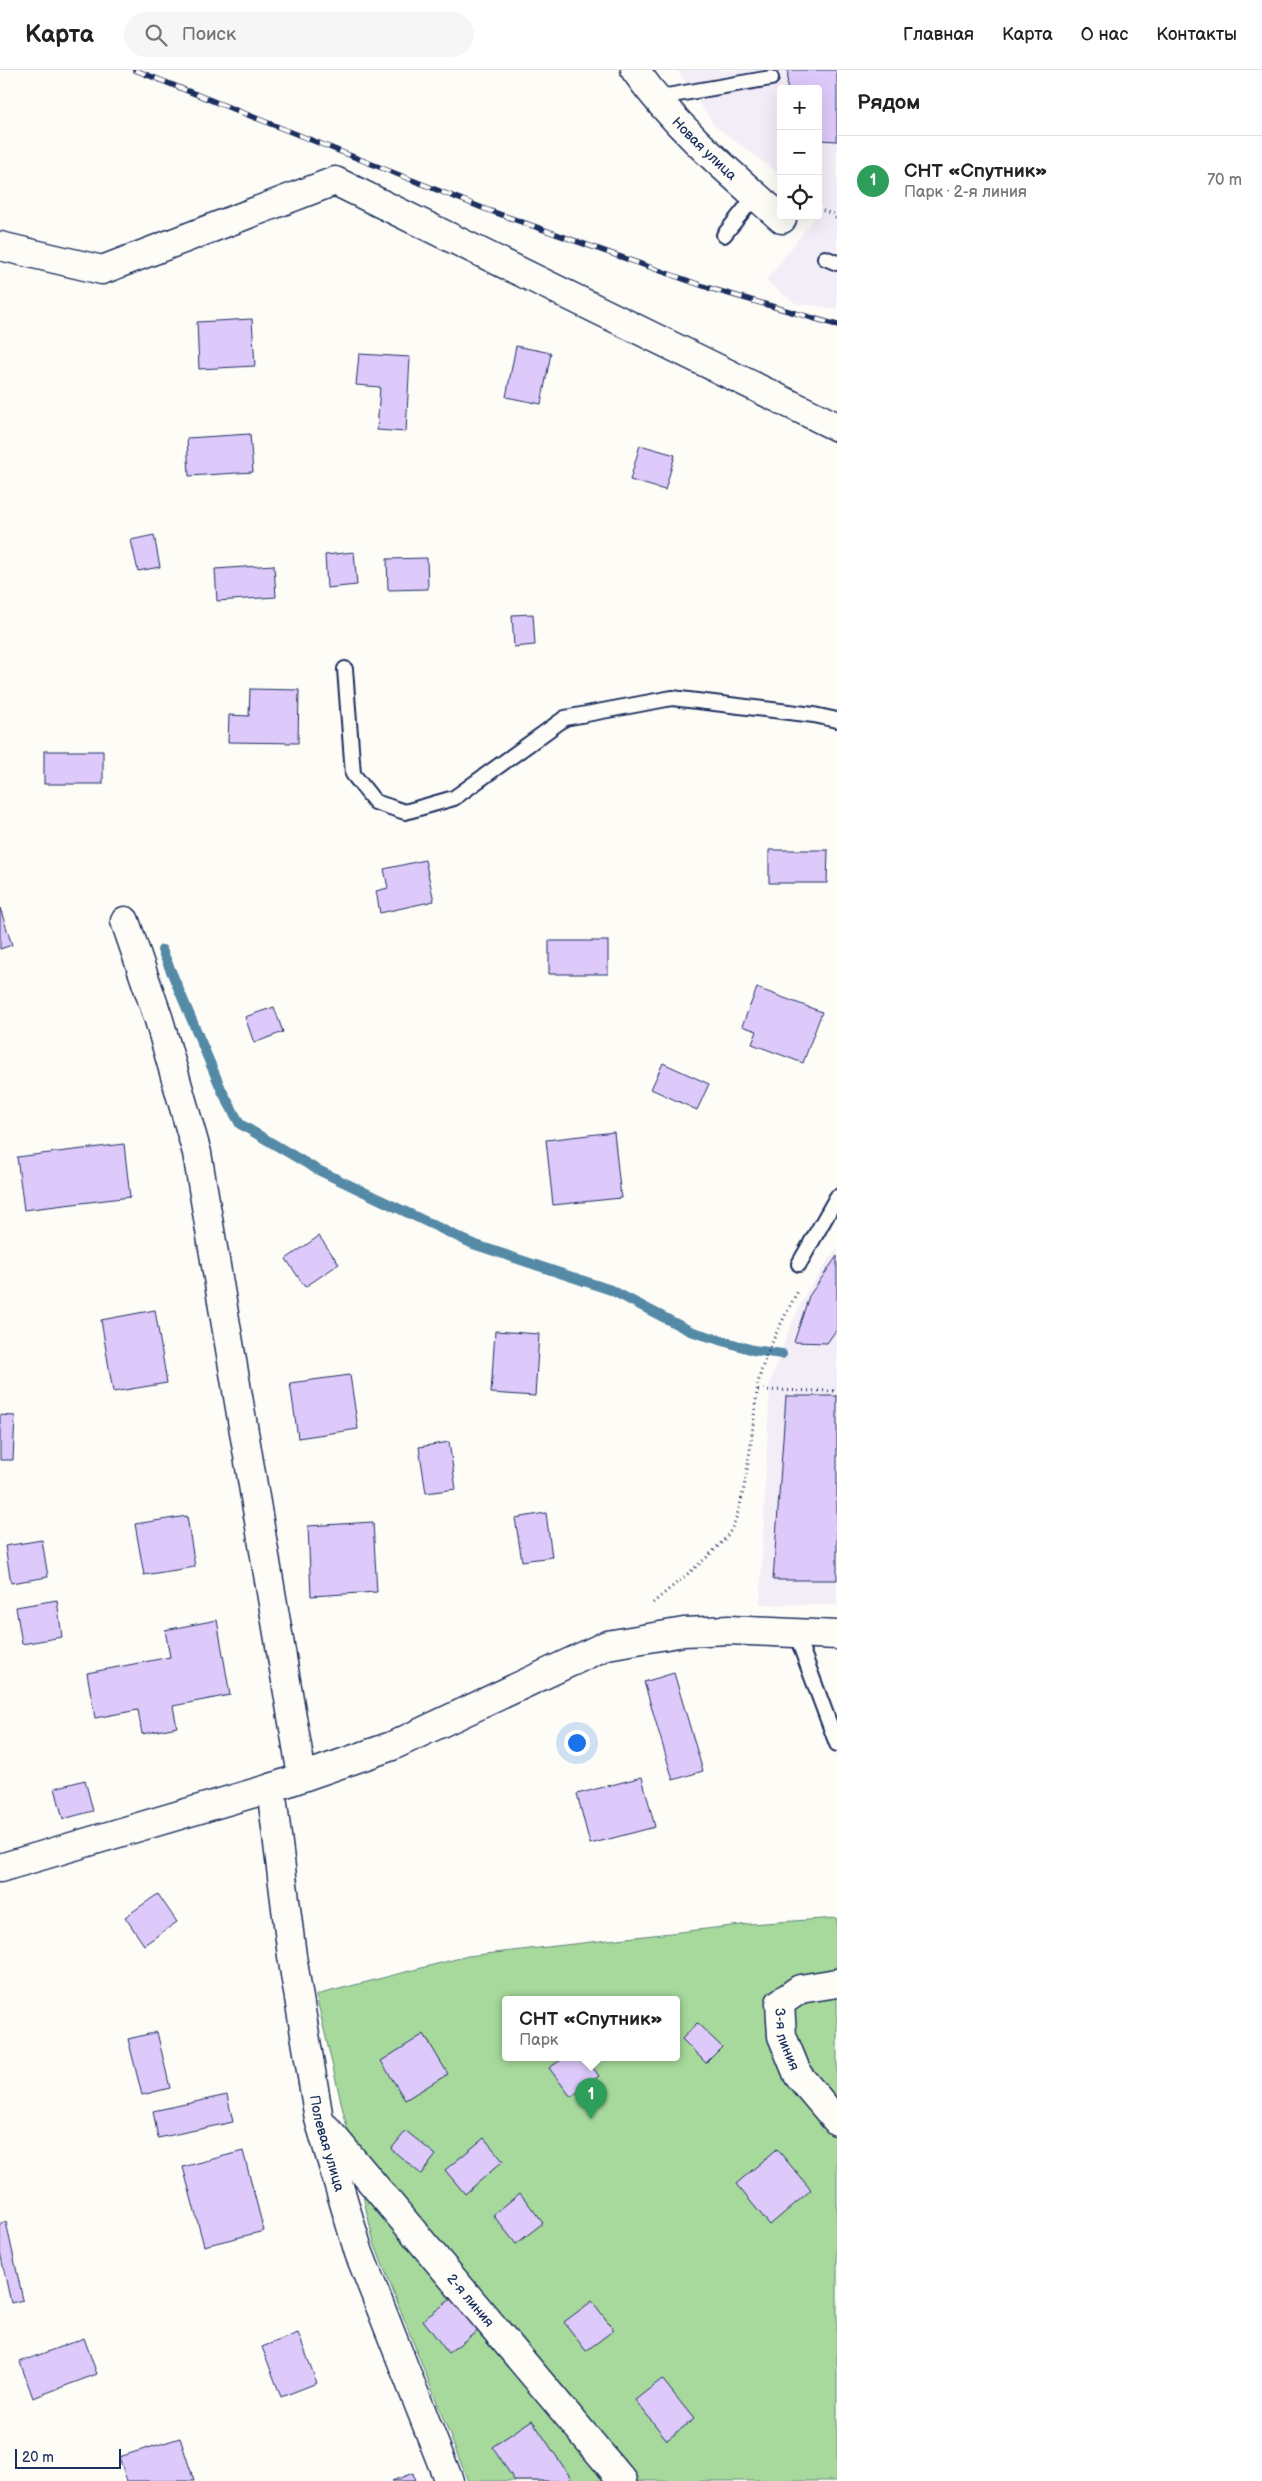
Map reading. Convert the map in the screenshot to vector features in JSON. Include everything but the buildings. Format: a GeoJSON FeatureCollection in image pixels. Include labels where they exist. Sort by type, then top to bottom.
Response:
{"type":"FeatureCollection","features":[{"type":"Feature","properties":{"kind":"street","name":"Новая улица"},"geometry":{"type":"LineString","coordinates":[[635,70],[655,98],[723,167],[777,215]]}},
{"type":"Feature","properties":{"kind":"street"},"geometry":{"type":"LineString","coordinates":[[0,246],[102,270],[335,181],[837,427]]}},
{"type":"Feature","properties":{"kind":"street"},"geometry":{"type":"LineString","coordinates":[[125,921],[159,1020],[197,1153],[302,1776]]}},
{"type":"Feature","properties":{"kind":"street"},"geometry":{"type":"LineString","coordinates":[[0,1868],[271,1788],[392,1746],[607,1645],[684,1632],[729,1630],[837,1636]]}},
{"type":"Feature","properties":{"kind":"street","name":"Полевая улица"},"geometry":{"type":"LineString","coordinates":[[271,1788],[292,1956],[319,2119],[359,2253],[449,2481]]}},
{"type":"Feature","properties":{"kind":"street","name":"3-я линия"},"geometry":{"type":"LineString","coordinates":[[837,1983],[800,1989],[780,2003],[782,2036],[798,2075],[837,2121]]}},
{"type":"Feature","properties":{"kind":"street","name":"2-я линия"},"geometry":{"type":"LineString","coordinates":[[319,2119],[623,2481]]}},
{"type":"Feature","properties":{"kind":"lane"},"geometry":{"type":"LineString","coordinates":[[655,98],[771,78]]}},
{"type":"Feature","properties":{"kind":"lane"},"geometry":{"type":"LineString","coordinates":[[724,235],[755,196]]}},
{"type":"Feature","properties":{"kind":"lane"},"geometry":{"type":"LineString","coordinates":[[344,669],[353,774],[375,802],[406,812],[454,798],[565,718],[672,698],[814,715],[837,720]]}},
{"type":"Feature","properties":{"kind":"lane"},"geometry":{"type":"LineString","coordinates":[[799,1264],[837,1197]]}},
{"type":"Feature","properties":{"kind":"lane"},"geometry":{"type":"LineString","coordinates":[[796,1634],[837,1744]]}},
{"type":"Feature","properties":{"kind":"path"},"geometry":{"type":"LineString","coordinates":[[822,211],[833,214],[837,218]]}},
{"type":"Feature","properties":{"kind":"path"},"geometry":{"type":"LineString","coordinates":[[649,1607],[720,1544],[730,1532],[740,1506],[758,1382],[780,1324]]}},
{"type":"Feature","properties":{"kind":"path"},"geometry":{"type":"LineString","coordinates":[[758,1390],[837,1391]]}},
{"type":"Feature","properties":{"kind":"shaded area"},"geometry":{"type":"Polygon","coordinates":[[[677,70],[837,70],[837,309],[795,303],[766,281],[813,220],[822,220],[822,85],[777,85],[777,172],[715,126],[677,70]]]}},
{"type":"Feature","properties":{"kind":"shaded area"},"geometry":{"type":"Polygon","coordinates":[[[837,1248],[837,1605],[760,1604],[770,1383],[789,1330],[806,1293],[837,1248]]]}},
{"type":"Feature","properties":{"kind":"green space"},"geometry":{"type":"Polygon","coordinates":[[[837,1918],[837,2481],[468,2481],[374,2243],[316,1995],[468,1956],[750,1924],[837,1918]]]}},
{"type":"Feature","properties":{"kind":"waterway"},"geometry":{"type":"LineString","coordinates":[[162,950],[222,1091],[240,1124],[316,1169],[473,1244],[611,1290],[690,1331],[753,1350],[782,1354]]}},
{"type":"Feature","properties":{"kind":"railway"},"geometry":{"type":"LineString","coordinates":[[135,70],[485,209],[709,288],[837,325]]}},
{"type":"Feature","properties":{"kind":"place","name":"СНТ «Спутник»"},"geometry":{"type":"Point","coordinates":[591,2119]}}]}
